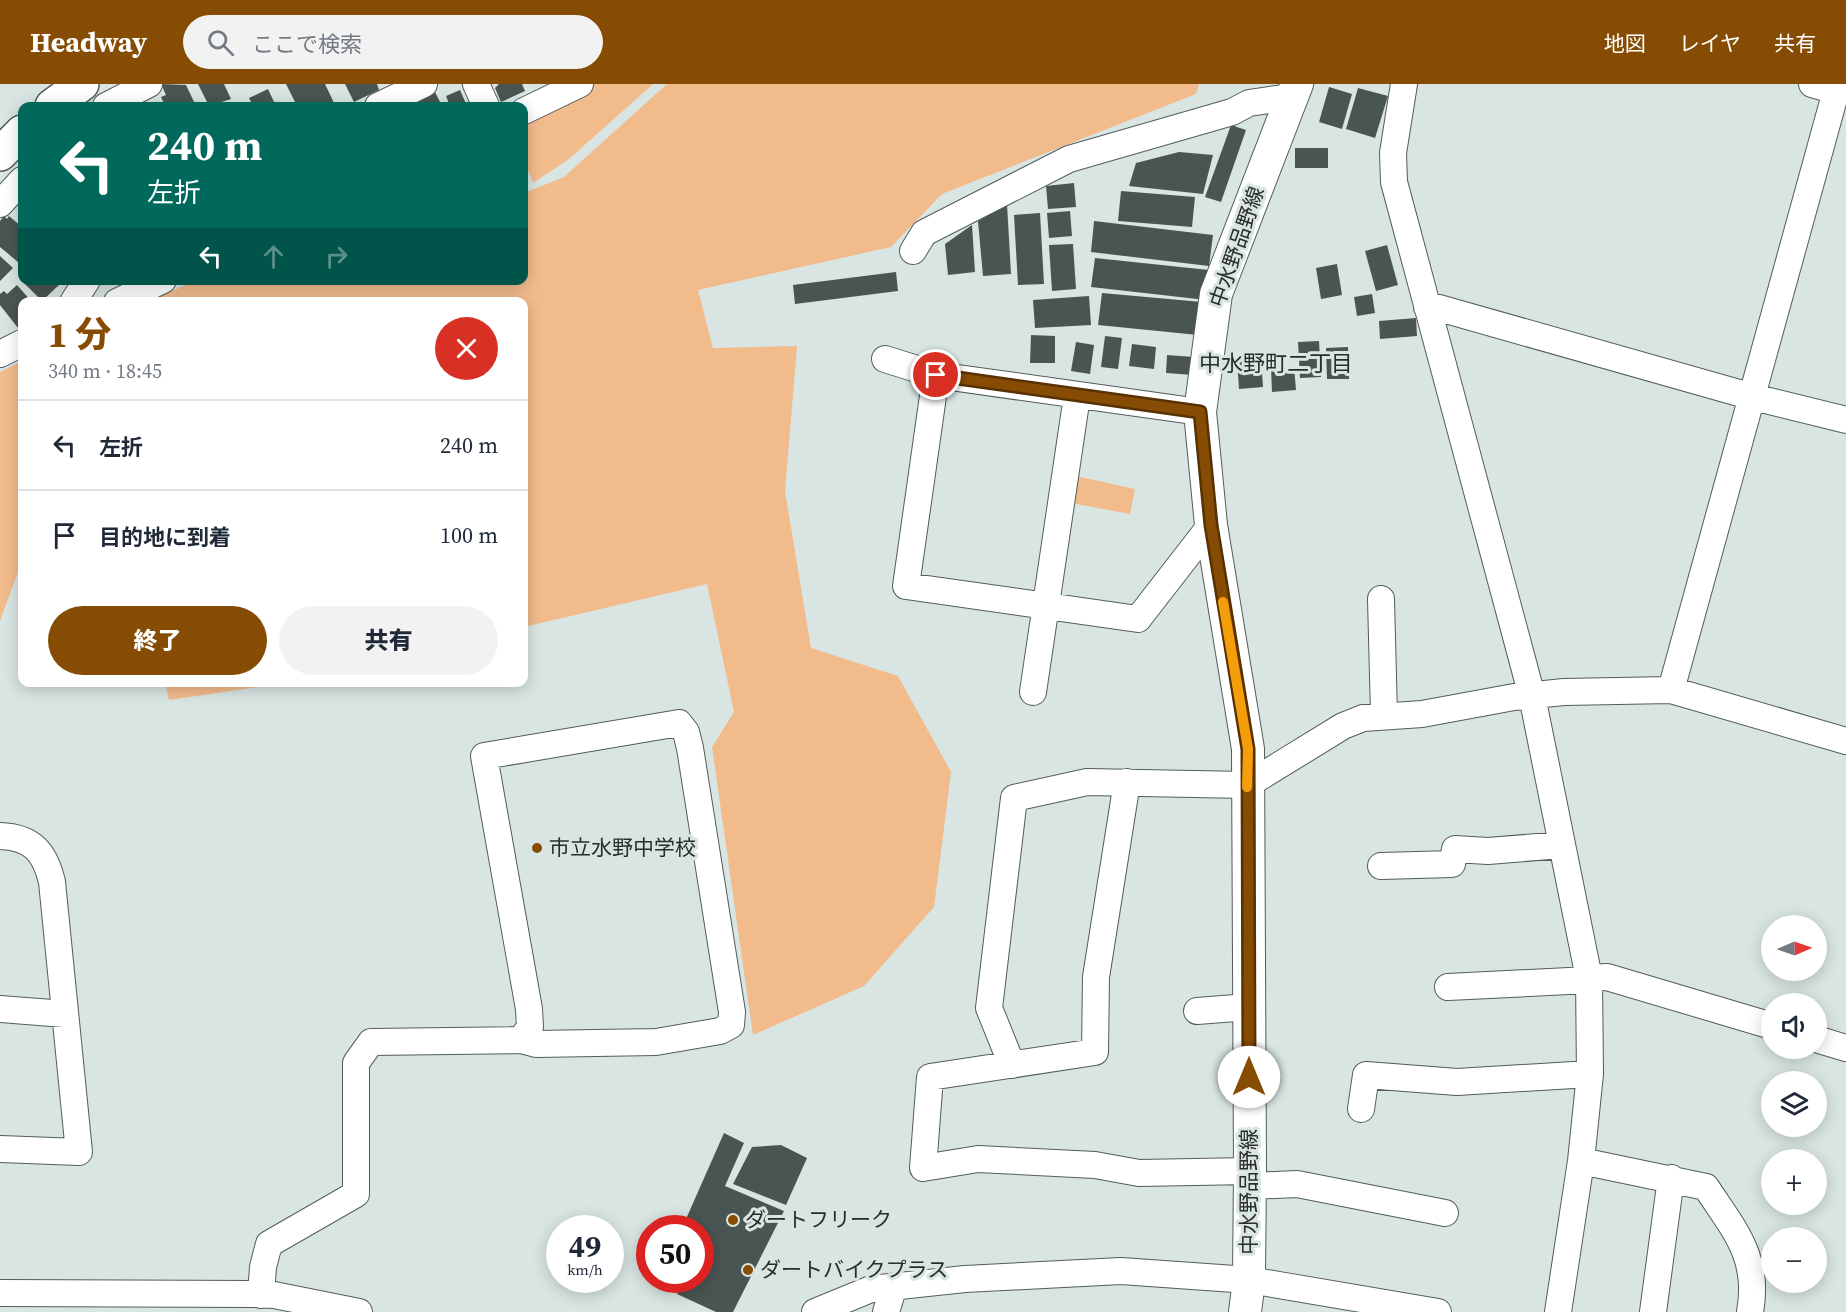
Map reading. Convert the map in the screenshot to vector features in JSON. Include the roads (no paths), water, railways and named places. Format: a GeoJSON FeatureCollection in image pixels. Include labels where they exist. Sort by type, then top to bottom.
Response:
{"type":"FeatureCollection","features":[{"type":"Feature","properties":{"kind":"highway"},"geometry":{"type":"LineString","coordinates":[[57,102],[82,84]]}},
{"type":"Feature","properties":{"kind":"highway"},"geometry":{"type":"LineString","coordinates":[[0,154],[18,136]]}},
{"type":"Feature","properties":{"kind":"main road","name":"中水野品野線"},"geometry":{"type":"LineString","coordinates":[[1245,1312],[1249,1280],[1250,1179],[1248,749],[1211,525],[1200,412],[1202,381],[1216,294],[1294,91]]}},
{"type":"Feature","properties":{"kind":"street"},"geometry":{"type":"LineString","coordinates":[[114,102],[149,84]]}},
{"type":"Feature","properties":{"kind":"street"},"geometry":{"type":"LineString","coordinates":[[386,102],[424,84]]}},
{"type":"Feature","properties":{"kind":"street"},"geometry":{"type":"LineString","coordinates":[[476,84],[484,102]]}},
{"type":"Feature","properties":{"kind":"street"},"geometry":{"type":"LineString","coordinates":[[528,109],[580,84]]}},
{"type":"Feature","properties":{"kind":"street"},"geometry":{"type":"LineString","coordinates":[[1404,84],[1393,153],[1394,182],[1532,696],[1589,979],[1590,1074],[1581,1161],[1558,1312]]}},
{"type":"Feature","properties":{"kind":"street"},"geometry":{"type":"LineString","coordinates":[[1671,690],[1753,397],[1831,86]]}},
{"type":"Feature","properties":{"kind":"street"},"geometry":{"type":"LineString","coordinates":[[913,251],[924,234],[1069,159],[1232,112],[1249,103],[1294,91]]}},
{"type":"Feature","properties":{"kind":"street"},"geometry":{"type":"LineString","coordinates":[[0,204],[18,184]]}},
{"type":"Feature","properties":{"kind":"street"},"geometry":{"type":"LineString","coordinates":[[127,297],[153,285]]}},
{"type":"Feature","properties":{"kind":"street"},"geometry":{"type":"LineString","coordinates":[[1427,307],[1439,308],[1753,397],[1846,420]]}},
{"type":"Feature","properties":{"kind":"street"},"geometry":{"type":"LineString","coordinates":[[0,354],[18,344]]}},
{"type":"Feature","properties":{"kind":"street"},"geometry":{"type":"LineString","coordinates":[[885,358],[936,375],[1200,412]]}},
{"type":"Feature","properties":{"kind":"street"},"geometry":{"type":"LineString","coordinates":[[936,375],[906,586],[1045,608],[1138,619],[1211,525]]}},
{"type":"Feature","properties":{"kind":"street"},"geometry":{"type":"LineString","coordinates":[[1033,692],[1077,396]]}},
{"type":"Feature","properties":{"kind":"street"},"geometry":{"type":"LineString","coordinates":[[1381,599],[1384,715]]}},
{"type":"Feature","properties":{"kind":"street"},"geometry":{"type":"LineString","coordinates":[[1012,1065],[989,1008],[1014,798],[1087,782],[1247,785],[1343,726],[1363,718],[1422,714],[1514,697],[1564,692],[1671,690],[1846,741]]}},
{"type":"Feature","properties":{"kind":"street"},"geometry":{"type":"LineString","coordinates":[[257,1300],[269,1244],[356,1194],[356,1063],[371,1042],[521,1040],[536,1044],[656,1042],[720,1031],[731,1025],[732,1012],[690,748],[686,732],[679,723],[484,756],[530,1009],[530,1027],[521,1040]]}},
{"type":"Feature","properties":{"kind":"street"},"geometry":{"type":"LineString","coordinates":[[1127,782],[1096,977],[1095,1052],[930,1077],[923,1168],[978,1159],[1095,1165],[1138,1173],[1297,1184],[1445,1214]]}},
{"type":"Feature","properties":{"kind":"street"},"geometry":{"type":"LineString","coordinates":[[0,836],[16,837],[30,843],[46,860],[52,882],[79,1152],[0,1149]]}},
{"type":"Feature","properties":{"kind":"street"},"geometry":{"type":"LineString","coordinates":[[1381,866],[1452,864],[1455,849],[1488,851],[1562,845]]}},
{"type":"Feature","properties":{"kind":"street"},"geometry":{"type":"LineString","coordinates":[[1448,987],[1607,977],[1761,1023]]}},
{"type":"Feature","properties":{"kind":"street"},"geometry":{"type":"LineString","coordinates":[[1197,1011],[1249,1006]]}},
{"type":"Feature","properties":{"kind":"street"},"geometry":{"type":"LineString","coordinates":[[0,1010],[65,1014]]}},
{"type":"Feature","properties":{"kind":"street"},"geometry":{"type":"LineString","coordinates":[[1827,1042],[1846,1048]]}},
{"type":"Feature","properties":{"kind":"street"},"geometry":{"type":"LineString","coordinates":[[1361,1109],[1366,1075],[1457,1083],[1590,1074]]}},
{"type":"Feature","properties":{"kind":"street"},"geometry":{"type":"LineString","coordinates":[[1581,1161],[1706,1186],[1746,1250],[1754,1289],[1750,1312]]}},
{"type":"Feature","properties":{"kind":"street"},"geometry":{"type":"LineString","coordinates":[[1653,1312],[1671,1178]]}},
{"type":"Feature","properties":{"kind":"street"},"geometry":{"type":"LineString","coordinates":[[815,1312],[871,1289],[965,1279],[1121,1271],[1249,1280],[1438,1312]]}},
{"type":"Feature","properties":{"kind":"street"},"geometry":{"type":"LineString","coordinates":[[886,1312],[894,1286]]}},
{"type":"Feature","properties":{"kind":"street"},"geometry":{"type":"LineString","coordinates":[[0,1293],[257,1300],[357,1312]]}},
{"type":"Feature","properties":{"kind":"place","name":"市立水野中学校"},"geometry":{"type":"Point","coordinates":[537,848]}},
{"type":"Feature","properties":{"kind":"place","name":"ダートフリーク"},"geometry":{"type":"Point","coordinates":[733,1220]}},
{"type":"Feature","properties":{"kind":"place","name":"ダートバイクプラス"},"geometry":{"type":"Point","coordinates":[748,1270]}},
{"type":"Feature","properties":{"kind":"district","name":"中水野町二丁目"},"geometry":{"type":"Point","coordinates":[1276,363]}}]}
